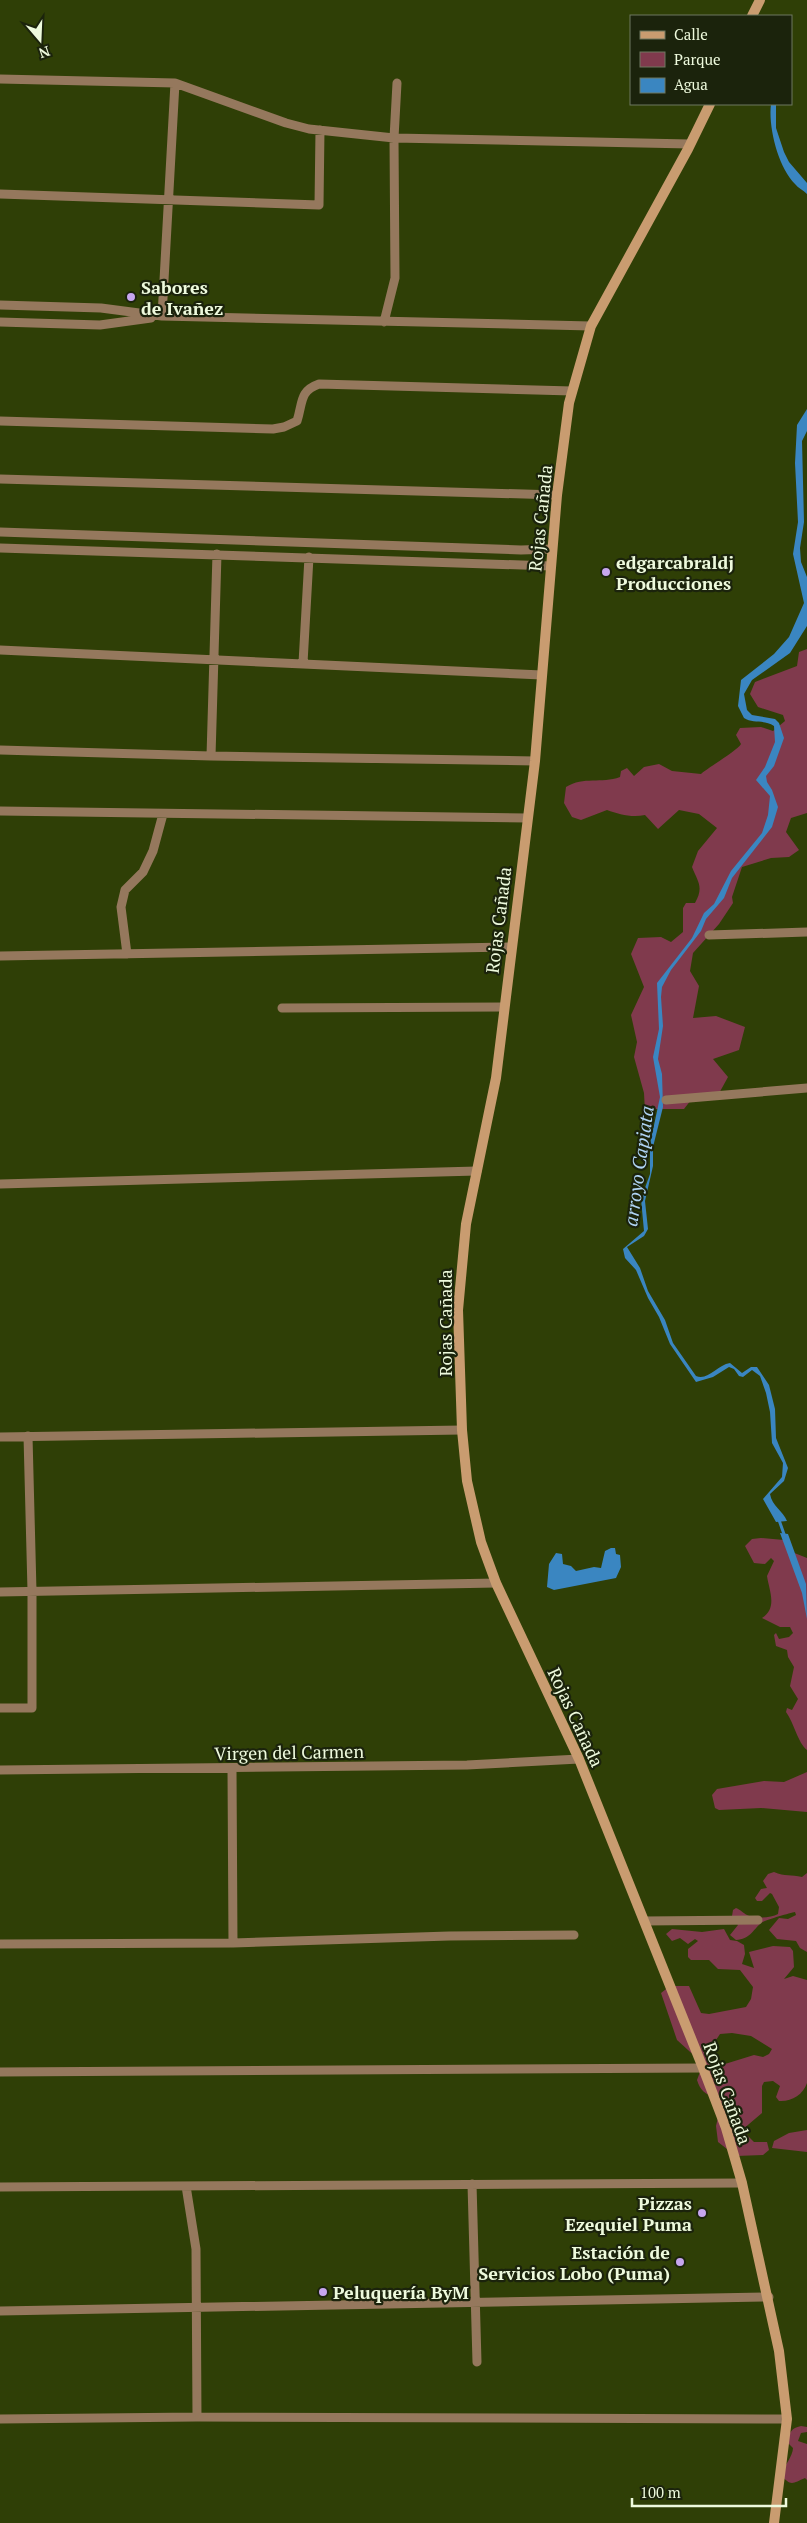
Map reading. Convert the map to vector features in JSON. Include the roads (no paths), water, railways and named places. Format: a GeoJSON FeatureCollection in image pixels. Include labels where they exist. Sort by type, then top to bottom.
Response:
{"type":"FeatureCollection","features":[{"type":"Feature","properties":{"kind":"main road"},"geometry":{"type":"LineString","coordinates":[[752,15],[760,0]]}},
{"type":"Feature","properties":{"kind":"main road","name":"Rojas Cañada"},"geometry":{"type":"LineString","coordinates":[[710,105],[591,326],[572,391],[557,495],[535,761],[510,946],[496,1078],[466,1224],[459,1302],[462,1430],[467,1481],[473,1515],[496,1583],[579,1759],[703,2068],[726,2128],[742,2183],[780,2351],[787,2419],[774,2523]]}},
{"type":"Feature","properties":{"kind":"street"},"geometry":{"type":"LineString","coordinates":[[0,79],[175,84],[286,123],[320,130],[394,138],[690,144]]}},
{"type":"Feature","properties":{"kind":"street"},"geometry":{"type":"LineString","coordinates":[[384,322],[395,278],[394,138],[397,83]]}},
{"type":"Feature","properties":{"kind":"street"},"geometry":{"type":"LineString","coordinates":[[162,316],[175,84]]}},
{"type":"Feature","properties":{"kind":"street"},"geometry":{"type":"LineString","coordinates":[[0,194],[319,205],[320,130]]}},
{"type":"Feature","properties":{"kind":"street"},"geometry":{"type":"LineString","coordinates":[[0,305],[101,308],[162,316],[591,326]]}},
{"type":"Feature","properties":{"kind":"street"},"geometry":{"type":"LineString","coordinates":[[0,322],[100,325],[162,316]]}},
{"type":"Feature","properties":{"kind":"street"},"geometry":{"type":"LineString","coordinates":[[0,421],[273,429],[284,427],[297,421],[304,395],[309,388],[319,384],[572,391]]}},
{"type":"Feature","properties":{"kind":"street"},"geometry":{"type":"LineString","coordinates":[[0,479],[557,495]]}},
{"type":"Feature","properties":{"kind":"street"},"geometry":{"type":"LineString","coordinates":[[0,532],[511,550],[552,549]]}},
{"type":"Feature","properties":{"kind":"street"},"geometry":{"type":"LineString","coordinates":[[0,548],[551,566]]}},
{"type":"Feature","properties":{"kind":"street"},"geometry":{"type":"LineString","coordinates":[[211,756],[217,554]]}},
{"type":"Feature","properties":{"kind":"street"},"geometry":{"type":"LineString","coordinates":[[303,663],[309,557]]}},
{"type":"Feature","properties":{"kind":"street"},"geometry":{"type":"LineString","coordinates":[[0,650],[542,674]]}},
{"type":"Feature","properties":{"kind":"street"},"geometry":{"type":"LineString","coordinates":[[0,750],[211,756],[535,761]]}},
{"type":"Feature","properties":{"kind":"street"},"geometry":{"type":"LineString","coordinates":[[0,811],[527,818]]}},
{"type":"Feature","properties":{"kind":"street"},"geometry":{"type":"LineString","coordinates":[[126,954],[120,907],[125,890],[144,872],[153,851],[163,814]]}},
{"type":"Feature","properties":{"kind":"street"},"geometry":{"type":"LineString","coordinates":[[709,935],[807,932]]}},
{"type":"Feature","properties":{"kind":"street"},"geometry":{"type":"LineString","coordinates":[[0,956],[510,946]]}},
{"type":"Feature","properties":{"kind":"street"},"geometry":{"type":"LineString","coordinates":[[282,1008],[504,1007]]}},
{"type":"Feature","properties":{"kind":"street"},"geometry":{"type":"LineString","coordinates":[[666,1100],[807,1088]]}},
{"type":"Feature","properties":{"kind":"street"},"geometry":{"type":"LineString","coordinates":[[0,1184],[477,1171]]}},
{"type":"Feature","properties":{"kind":"street"},"geometry":{"type":"LineString","coordinates":[[0,1436],[462,1430]]}},
{"type":"Feature","properties":{"kind":"street"},"geometry":{"type":"LineString","coordinates":[[0,1708],[32,1708],[32,1591],[28,1436]]}},
{"type":"Feature","properties":{"kind":"street"},"geometry":{"type":"LineString","coordinates":[[0,1592],[496,1583]]}},
{"type":"Feature","properties":{"kind":"street","name":"Virgen del Carmen"},"geometry":{"type":"LineString","coordinates":[[0,1770],[467,1765],[579,1759]]}},
{"type":"Feature","properties":{"kind":"street"},"geometry":{"type":"LineString","coordinates":[[232,1769],[232,1943]]}},
{"type":"Feature","properties":{"kind":"street"},"geometry":{"type":"LineString","coordinates":[[644,1921],[758,1920]]}},
{"type":"Feature","properties":{"kind":"street"},"geometry":{"type":"LineString","coordinates":[[0,1944],[232,1943],[448,1936],[574,1935]]}},
{"type":"Feature","properties":{"kind":"street"},"geometry":{"type":"LineString","coordinates":[[0,2072],[703,2068]]}},
{"type":"Feature","properties":{"kind":"street"},"geometry":{"type":"LineString","coordinates":[[0,2188],[742,2183]]}},
{"type":"Feature","properties":{"kind":"street"},"geometry":{"type":"LineString","coordinates":[[472,2184],[477,2362]]}},
{"type":"Feature","properties":{"kind":"street"},"geometry":{"type":"LineString","coordinates":[[186,2186],[196,2249],[197,2417]]}},
{"type":"Feature","properties":{"kind":"street"},"geometry":{"type":"LineString","coordinates":[[0,2311],[769,2296]]}},
{"type":"Feature","properties":{"kind":"street"},"geometry":{"type":"LineString","coordinates":[[0,2419],[197,2417],[787,2419]]}},
{"type":"Feature","properties":{"kind":"water"},"geometry":{"type":"Polygon","coordinates":[[[771,105],[776,105],[776,128],[784,152],[789,162],[807,183],[807,194],[796,185],[784,168],[773,135],[771,105]]]}},
{"type":"Feature","properties":{"kind":"water"},"geometry":{"type":"Polygon","coordinates":[[[807,409],[807,431],[802,441],[804,522],[800,548],[801,562],[807,577],[807,626],[790,653],[752,680],[744,694],[747,710],[752,715],[775,719],[779,723],[784,738],[774,766],[766,776],[778,807],[772,827],[732,878],[724,898],[706,919],[701,931],[671,970],[662,987],[663,1026],[658,1059],[662,1074],[663,1107],[653,1147],[653,1166],[645,1201],[648,1229],[644,1236],[627,1247],[640,1268],[648,1291],[665,1320],[673,1343],[696,1376],[709,1375],[725,1364],[730,1363],[742,1373],[751,1367],[757,1367],[769,1385],[775,1409],[776,1438],[788,1468],[784,1481],[770,1494],[773,1502],[787,1521],[776,1522],[763,1499],[782,1477],[783,1463],[772,1443],[770,1412],[760,1376],[752,1370],[743,1377],[739,1376],[734,1369],[729,1367],[713,1377],[696,1382],[670,1344],[636,1270],[625,1258],[623,1249],[644,1231],[641,1199],[650,1174],[650,1144],[660,1097],[653,1057],[659,1029],[657,983],[692,938],[704,913],[714,904],[731,871],[762,833],[768,815],[770,796],[756,780],[765,767],[775,742],[774,726],[747,720],[738,706],[741,680],[774,654],[789,637],[804,603],[793,554],[798,522],[795,463],[797,425],[807,409]]]}},
{"type":"Feature","properties":{"kind":"water"},"geometry":{"type":"Polygon","coordinates":[[[780,1533],[788,1534],[806,1584],[807,1619],[802,1593],[780,1533]]]}},
{"type":"Feature","properties":{"kind":"water"},"geometry":{"type":"Polygon","coordinates":[[[615,1548],[616,1554],[620,1555],[621,1567],[616,1578],[554,1590],[547,1587],[549,1564],[556,1553],[562,1554],[563,1564],[571,1566],[576,1571],[594,1567],[601,1568],[605,1551],[615,1548]]]}},
{"type":"Feature","properties":{"kind":"waterway","name":"arroyo Capiata"},"geometry":{"type":"LineString","coordinates":[[779,1520],[785,1537]]}},
{"type":"Feature","properties":{"kind":"place","name":"Sabores de Ivañez"},"geometry":{"type":"Point","coordinates":[131,297]}},
{"type":"Feature","properties":{"kind":"place","name":"edgarcabraldj Producciones"},"geometry":{"type":"Point","coordinates":[606,572]}},
{"type":"Feature","properties":{"kind":"place","name":"Pizzas Ezequiel Puma"},"geometry":{"type":"Point","coordinates":[702,2213]}},
{"type":"Feature","properties":{"kind":"place","name":"Estación de Servicios Lobo (Puma)"},"geometry":{"type":"Point","coordinates":[680,2262]}},
{"type":"Feature","properties":{"kind":"place","name":"Peluquería ByM"},"geometry":{"type":"Point","coordinates":[323,2292]}}]}
